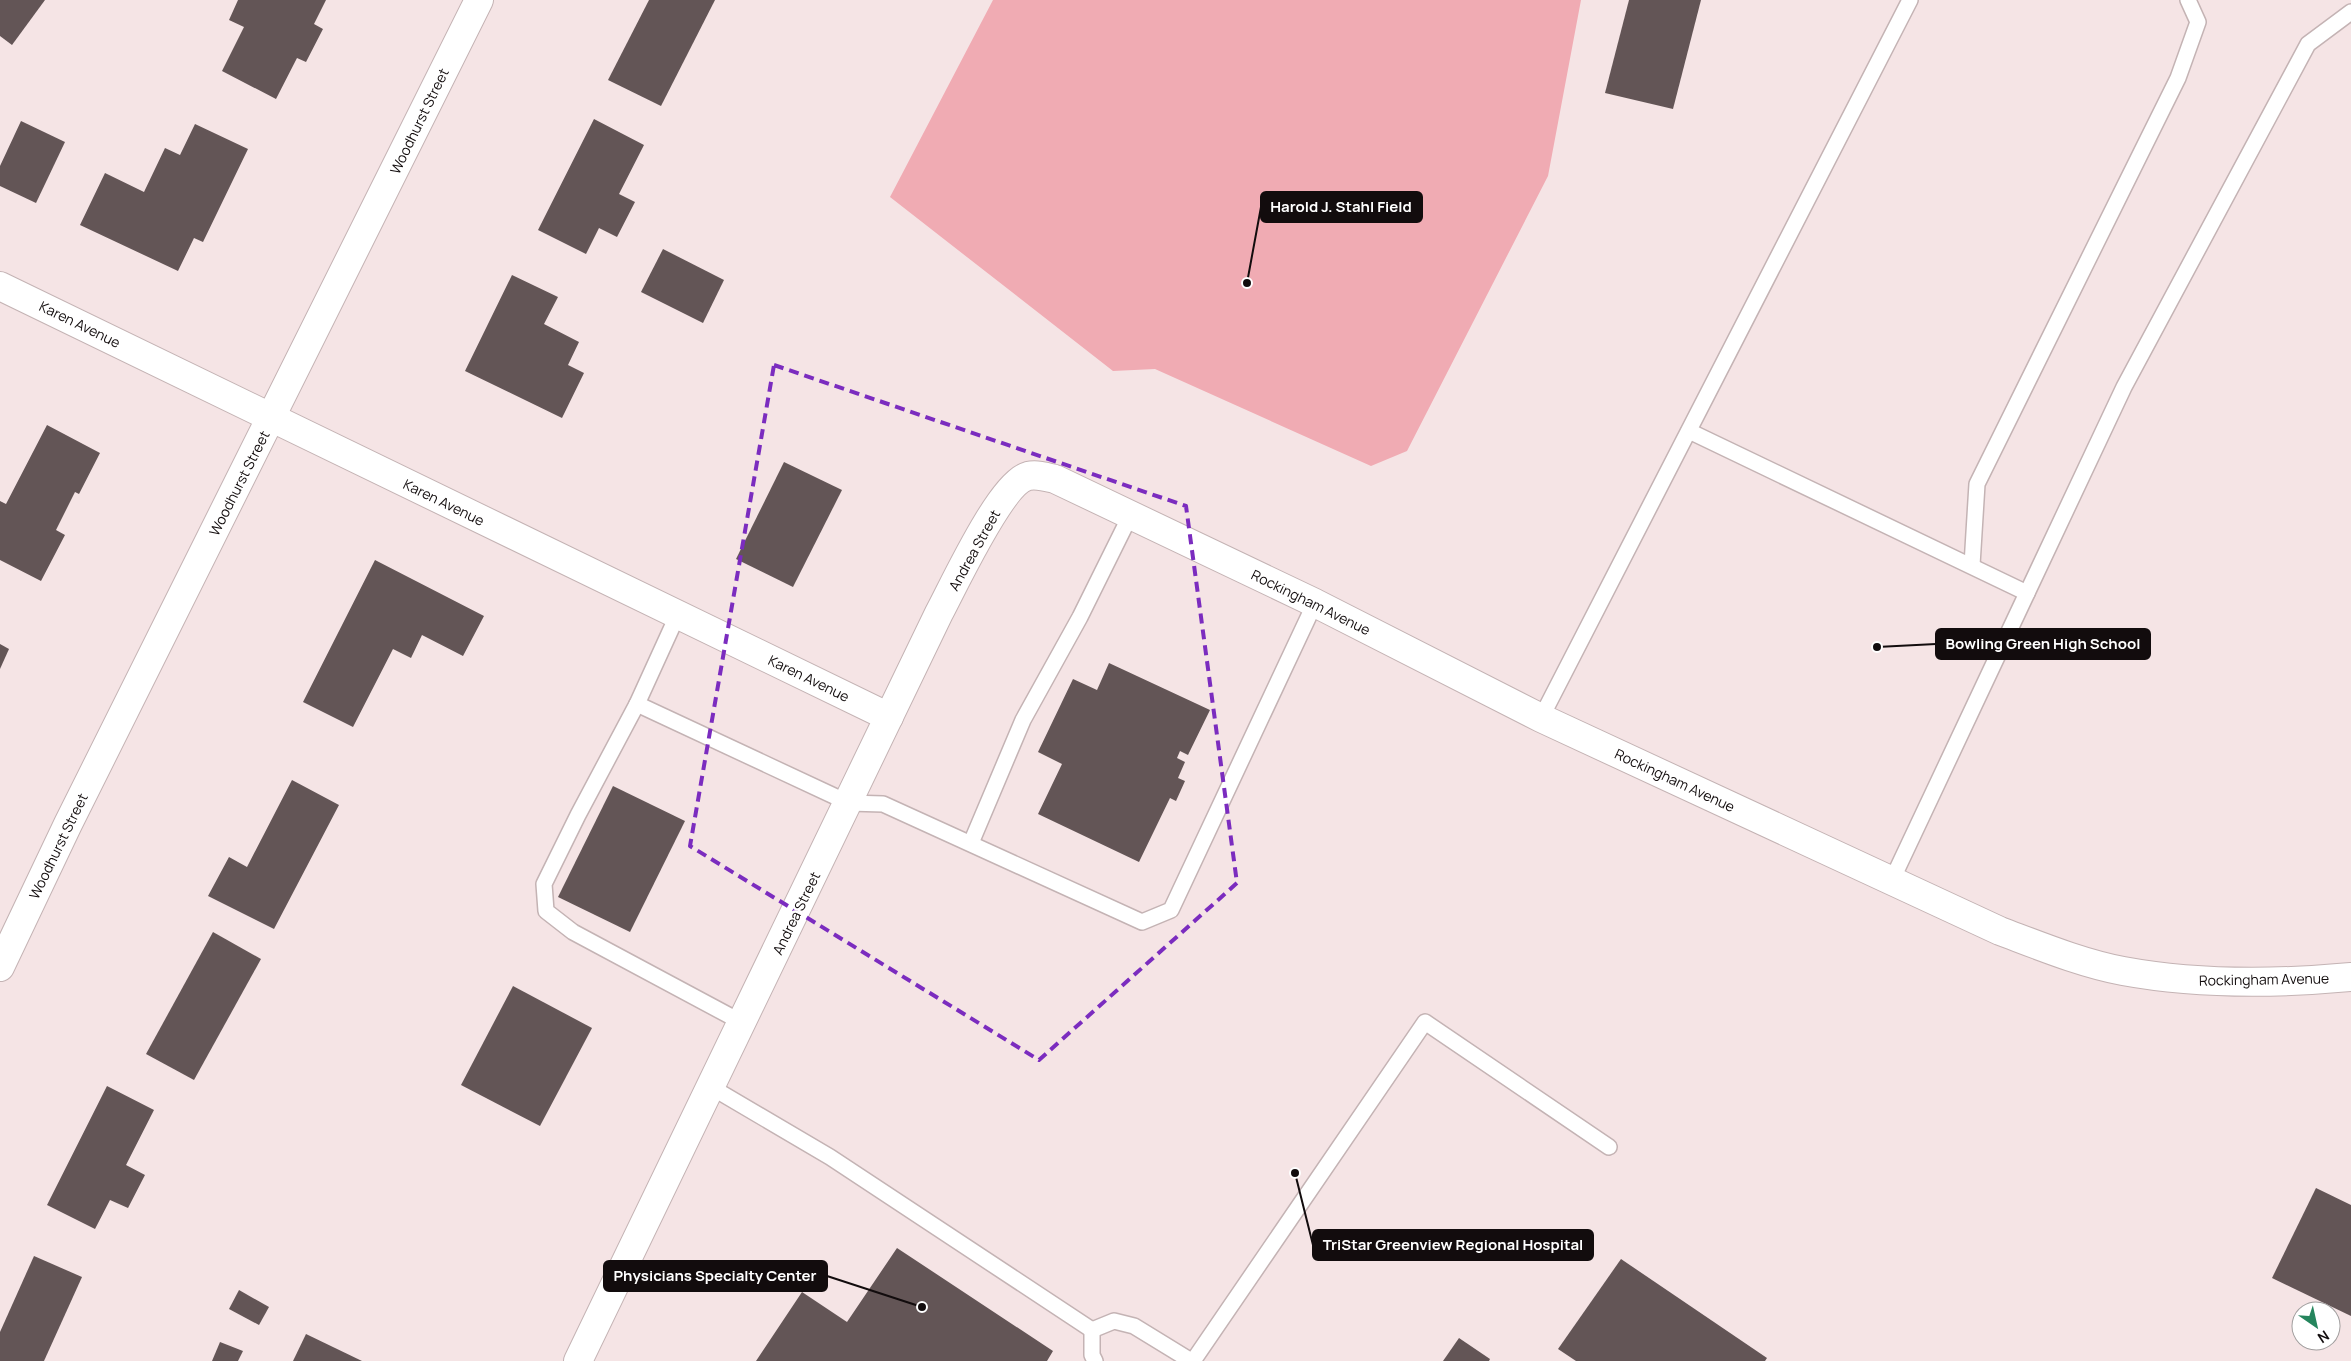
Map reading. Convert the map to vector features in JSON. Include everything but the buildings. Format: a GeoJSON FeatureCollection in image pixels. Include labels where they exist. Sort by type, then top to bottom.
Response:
{"type":"FeatureCollection","features":[{"type":"Feature","properties":{"kind":"street","name":"Woodhurst Street"},"geometry":{"type":"LineString","coordinates":[[0,967],[72,815],[479,0]]}},
{"type":"Feature","properties":{"kind":"street","name":"Karen Avenue"},"geometry":{"type":"LineString","coordinates":[[0,286],[889,717]]}},
{"type":"Feature","properties":{"kind":"street","name":"Rockingham Avenue"},"geometry":{"type":"LineString","coordinates":[[1027,476],[1043,476],[1055,479],[1131,514],[1315,603],[1541,718],[2000,931],[2061,954],[2122,970],[2182,980],[2300,982],[2351,977]]}},
{"type":"Feature","properties":{"kind":"street","name":"Andrea Street"},"geometry":{"type":"LineString","coordinates":[[581,1360],[939,613],[1005,494],[1027,476]]}},
{"type":"Feature","properties":{"kind":"lane"},"geometry":{"type":"LineString","coordinates":[[1541,718],[1910,0]]}},
{"type":"Feature","properties":{"kind":"lane"},"geometry":{"type":"LineString","coordinates":[[1972,565],[1977,484],[2178,78],[2198,22],[2188,0]]}},
{"type":"Feature","properties":{"kind":"lane"},"geometry":{"type":"LineString","coordinates":[[1892,880],[2124,387],[2308,44],[2351,12]]}},
{"type":"Feature","properties":{"kind":"lane"},"geometry":{"type":"LineString","coordinates":[[1688,430],[2027,593]]}},
{"type":"Feature","properties":{"kind":"lane"},"geometry":{"type":"LineString","coordinates":[[971,844],[1023,720],[1080,617],[1131,514]]}},
{"type":"Feature","properties":{"kind":"lane"},"geometry":{"type":"LineString","coordinates":[[638,704],[849,803],[883,804],[1142,922],[1171,910],[1315,603]]}},
{"type":"Feature","properties":{"kind":"lane"},"geometry":{"type":"LineString","coordinates":[[678,614],[638,704],[578,815],[544,884],[546,911],[573,932],[743,1023]]}},
{"type":"Feature","properties":{"kind":"lane"},"geometry":{"type":"LineString","coordinates":[[1092,1330],[1114,1322],[1134,1326],[1192,1361],[1425,1022],[1609,1147]]}},
{"type":"Feature","properties":{"kind":"lane"},"geometry":{"type":"LineString","coordinates":[[712,1086],[830,1157],[1092,1330]]}},
{"type":"Feature","properties":{"kind":"lane"},"geometry":{"type":"LineString","coordinates":[[1092,1330],[1092,1355],[1095,1361]]}},
{"type":"Feature","properties":{"kind":"highlighted area"},"geometry":{"type":"Polygon","coordinates":[[[774,365],[1186,506],[1237,883],[1039,1060],[690,846],[774,365]]]}},
{"type":"Feature","properties":{"kind":"shaded area"},"geometry":{"type":"Polygon","coordinates":[[[993,0],[1581,0],[1548,176],[1407,451],[1371,466],[1155,369],[1113,371],[890,197],[993,0]]]}},
{"type":"Feature","properties":{"kind":"place","name":"Harold J. Stahl Field"},"geometry":{"type":"Point","coordinates":[1247,283]}},
{"type":"Feature","properties":{"kind":"place","name":"Bowling Green High School"},"geometry":{"type":"Point","coordinates":[1877,647]}},
{"type":"Feature","properties":{"kind":"place","name":"TriStar Greenview Regional Hospital"},"geometry":{"type":"Point","coordinates":[1295,1173]}},
{"type":"Feature","properties":{"kind":"place","name":"Physicians Specialty Center"},"geometry":{"type":"Point","coordinates":[922,1307]}}]}
